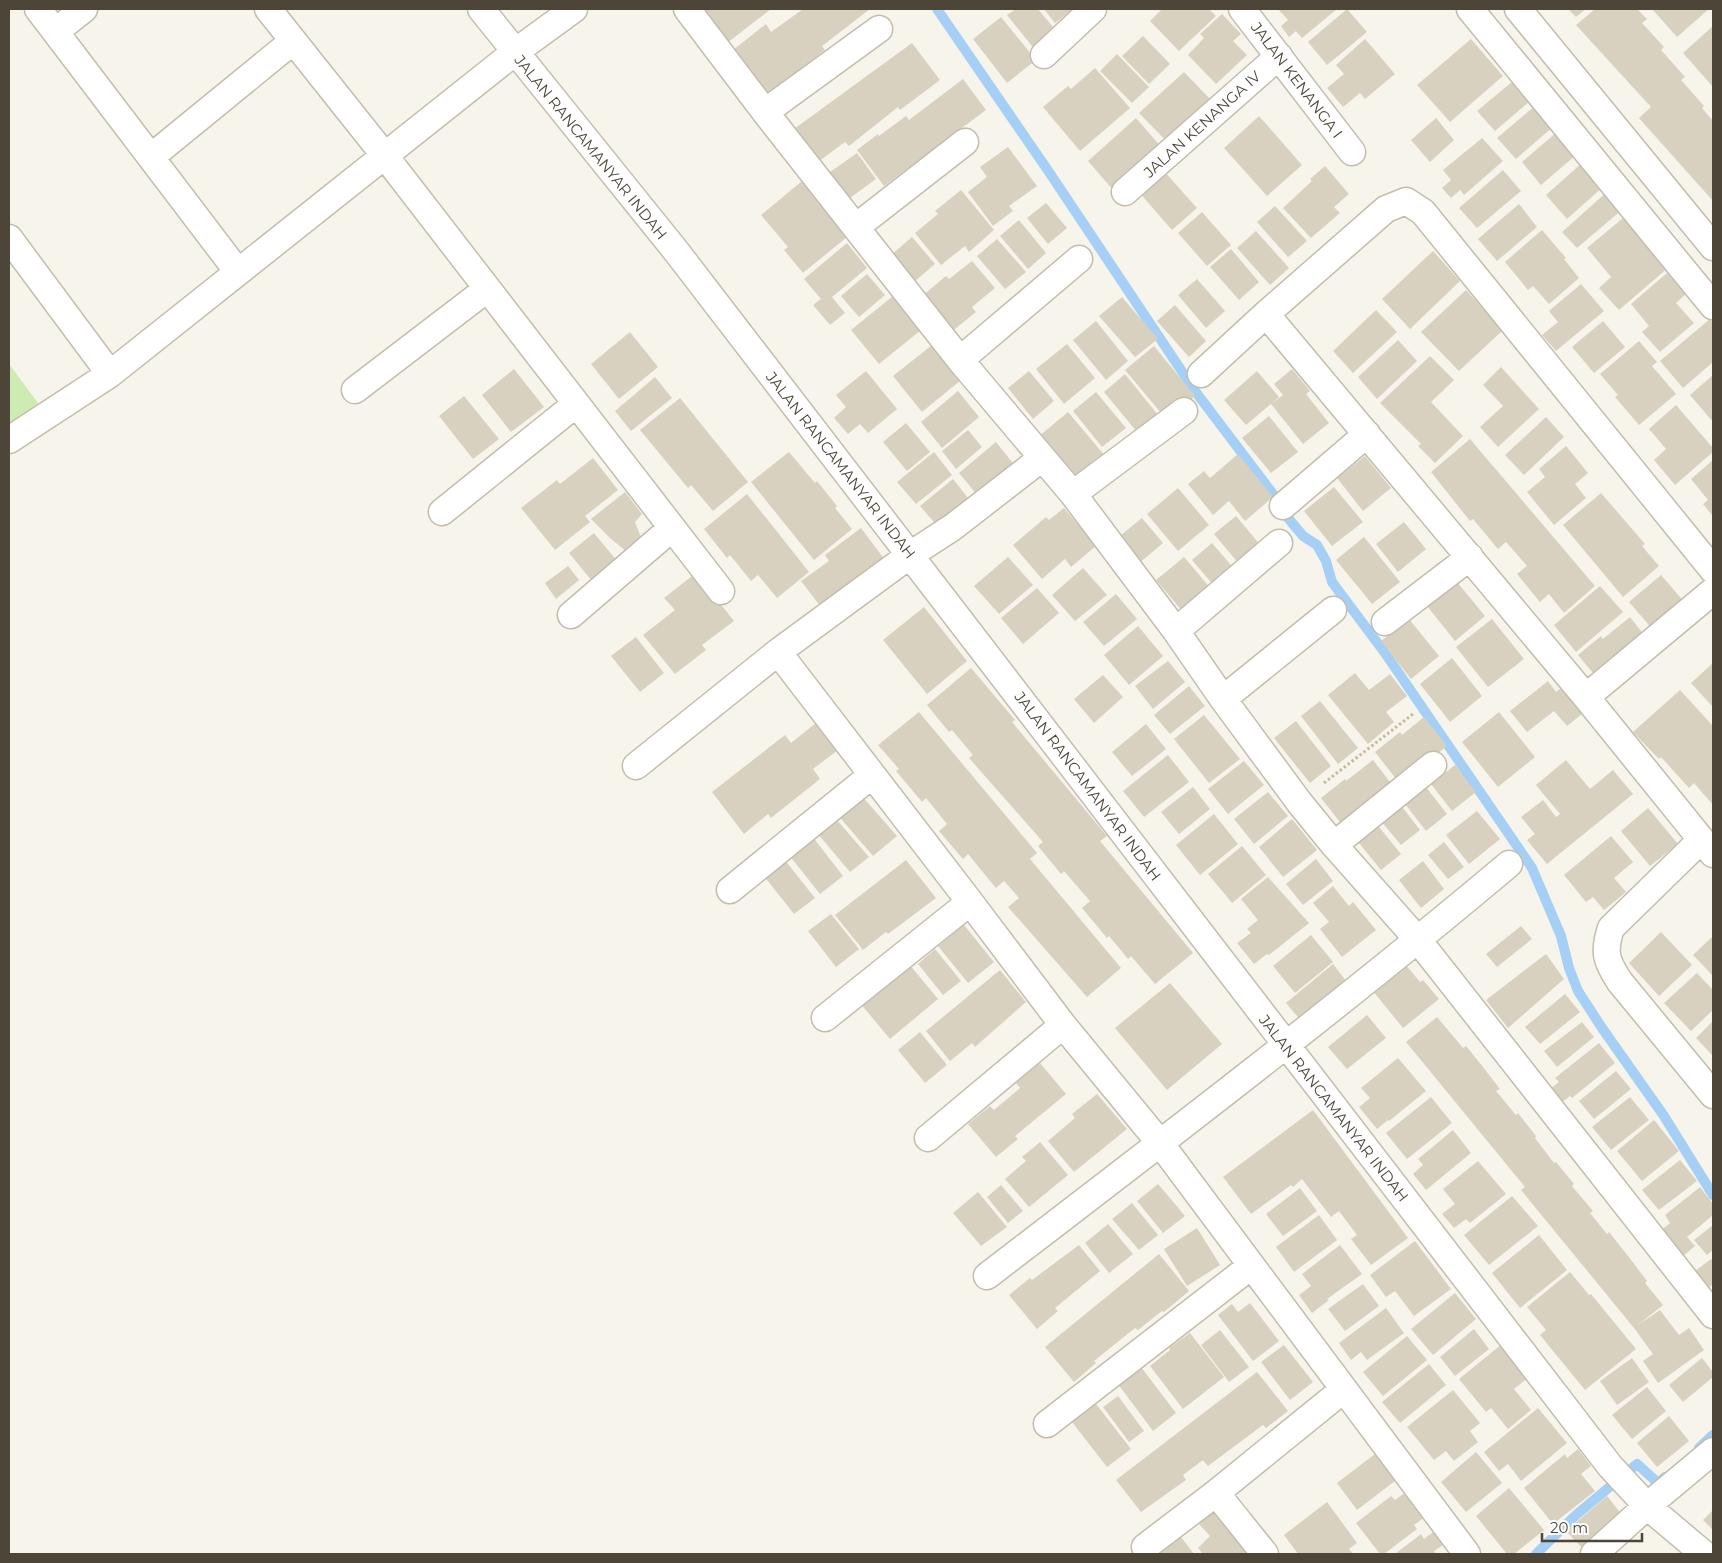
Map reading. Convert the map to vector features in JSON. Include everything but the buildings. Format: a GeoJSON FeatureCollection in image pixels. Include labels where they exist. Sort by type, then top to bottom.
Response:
{"type":"FeatureCollection","features":[{"type":"Feature","properties":{"kind":"street"},"geometry":{"type":"LineString","coordinates":[[38,9],[238,272]]}},
{"type":"Feature","properties":{"kind":"street"},"geometry":{"type":"LineString","coordinates":[[56,31],[84,9]]}},
{"type":"Feature","properties":{"kind":"street"},"geometry":{"type":"LineString","coordinates":[[268,9],[722,591]]}},
{"type":"Feature","properties":{"kind":"street","name":"JALAN RANCAMANYAR INDAH"},"geometry":{"type":"LineString","coordinates":[[481,9],[676,251],[1610,1466],[1647,1506],[1704,1554]]}},
{"type":"Feature","properties":{"kind":"street"},"geometry":{"type":"LineString","coordinates":[[9,440],[110,374],[515,52],[574,9]]}},
{"type":"Feature","properties":{"kind":"street"},"geometry":{"type":"LineString","coordinates":[[687,9],[765,112],[960,360],[1073,494],[1176,631],[1223,699],[1299,802],[1418,940],[1713,1315]]}},
{"type":"Feature","properties":{"kind":"street"},"geometry":{"type":"LineString","coordinates":[[1044,55],[1093,9]]}},
{"type":"Feature","properties":{"kind":"street","name":"JALAN KENANGA I"},"geometry":{"type":"LineString","coordinates":[[1242,9],[1352,152]]}},
{"type":"Feature","properties":{"kind":"street"},"geometry":{"type":"LineString","coordinates":[[1470,9],[1713,306]]}},
{"type":"Feature","properties":{"kind":"street"},"geometry":{"type":"LineString","coordinates":[[1518,9],[1713,247]]}},
{"type":"Feature","properties":{"kind":"street"},"geometry":{"type":"LineString","coordinates":[[765,112],[879,28]]}},
{"type":"Feature","properties":{"kind":"street"},"geometry":{"type":"LineString","coordinates":[[151,157],[293,41]]}},
{"type":"Feature","properties":{"kind":"street","name":"JALAN KENANGA IV"},"geometry":{"type":"LineString","coordinates":[[1125,192],[1279,56]]}},
{"type":"Feature","properties":{"kind":"street"},"geometry":{"type":"LineString","coordinates":[[856,227],[965,142]]}},
{"type":"Feature","properties":{"kind":"street"},"geometry":{"type":"LineString","coordinates":[[1201,374],[1266,314],[1386,209],[1406,201],[1422,212],[1713,570]]}},
{"type":"Feature","properties":{"kind":"street"},"geometry":{"type":"LineString","coordinates":[[9,238],[110,374]]}},
{"type":"Feature","properties":{"kind":"street"},"geometry":{"type":"LineString","coordinates":[[960,360],[1079,259]]}},
{"type":"Feature","properties":{"kind":"street"},"geometry":{"type":"LineString","coordinates":[[355,390],[487,289]]}},
{"type":"Feature","properties":{"kind":"street"},"geometry":{"type":"LineString","coordinates":[[1266,314],[1470,556],[1707,847],[1611,928],[1606,944],[1607,958],[1620,982],[1713,1095]]}},
{"type":"Feature","properties":{"kind":"street"},"geometry":{"type":"LineString","coordinates":[[442,512],[576,404]]}},
{"type":"Feature","properties":{"kind":"street"},"geometry":{"type":"LineString","coordinates":[[1073,494],[1184,411]]}},
{"type":"Feature","properties":{"kind":"street"},"geometry":{"type":"LineString","coordinates":[[1283,506],[1367,434]]}},
{"type":"Feature","properties":{"kind":"street"},"geometry":{"type":"LineString","coordinates":[[636,766],[778,652],[910,555],[953,526],[1042,458]]}},
{"type":"Feature","properties":{"kind":"street"},"geometry":{"type":"LineString","coordinates":[[571,615],[672,528]]}},
{"type":"Feature","properties":{"kind":"street"},"geometry":{"type":"LineString","coordinates":[[1176,631],[1279,544]]}},
{"type":"Feature","properties":{"kind":"street"},"geometry":{"type":"LineString","coordinates":[[1385,622],[1470,556]]}},
{"type":"Feature","properties":{"kind":"street"},"geometry":{"type":"LineString","coordinates":[[1586,697],[1713,591]]}},
{"type":"Feature","properties":{"kind":"street"},"geometry":{"type":"LineString","coordinates":[[1223,699],[1333,610]]}},
{"type":"Feature","properties":{"kind":"street"},"geometry":{"type":"LineString","coordinates":[[778,652],[1063,1025],[1160,1143],[1467,1554]]}},
{"type":"Feature","properties":{"kind":"street"},"geometry":{"type":"LineString","coordinates":[[1334,844],[1433,765]]}},
{"type":"Feature","properties":{"kind":"street"},"geometry":{"type":"LineString","coordinates":[[730,890],[872,775]]}},
{"type":"Feature","properties":{"kind":"street"},"geometry":{"type":"LineString","coordinates":[[987,1276],[1286,1045],[1418,940],[1509,864]]}},
{"type":"Feature","properties":{"kind":"street"},"geometry":{"type":"LineString","coordinates":[[825,1018],[970,902]]}},
{"type":"Feature","properties":{"kind":"street"},"geometry":{"type":"LineString","coordinates":[[928,1138],[1063,1025]]}},
{"type":"Feature","properties":{"kind":"street"},"geometry":{"type":"LineString","coordinates":[[1047,1424],[1251,1266]]}},
{"type":"Feature","properties":{"kind":"street"},"geometry":{"type":"LineString","coordinates":[[1145,1547],[1216,1493],[1343,1390]]}},
{"type":"Feature","properties":{"kind":"street"},"geometry":{"type":"LineString","coordinates":[[1594,1554],[1647,1506],[1713,1451]]}},
{"type":"Feature","properties":{"kind":"street"},"geometry":{"type":"LineString","coordinates":[[1216,1493],[1265,1554]]}},
{"type":"Feature","properties":{"kind":"path"},"geometry":{"type":"LineString","coordinates":[[1299,802],[1413,714]]}},
{"type":"Feature","properties":{"kind":"green space"},"geometry":{"type":"Polygon","coordinates":[[[9,364],[38,403],[9,425],[9,364]]]}},
{"type":"Feature","properties":{"kind":"waterway"},"geometry":{"type":"LineString","coordinates":[[937,9],[1049,172],[1195,391],[1279,502],[1279,507],[1303,536],[1317,545],[1326,561],[1332,582],[1385,653],[1532,868],[1561,936],[1569,968],[1578,991],[1664,1116],[1713,1195]]}},
{"type":"Feature","properties":{"kind":"waterway"},"geometry":{"type":"LineString","coordinates":[[1699,1448],[1713,1435]]}},
{"type":"Feature","properties":{"kind":"waterway"},"geometry":{"type":"LineString","coordinates":[[1536,1554],[1576,1515],[1637,1464],[1658,1483],[1665,1477]]}}]}
